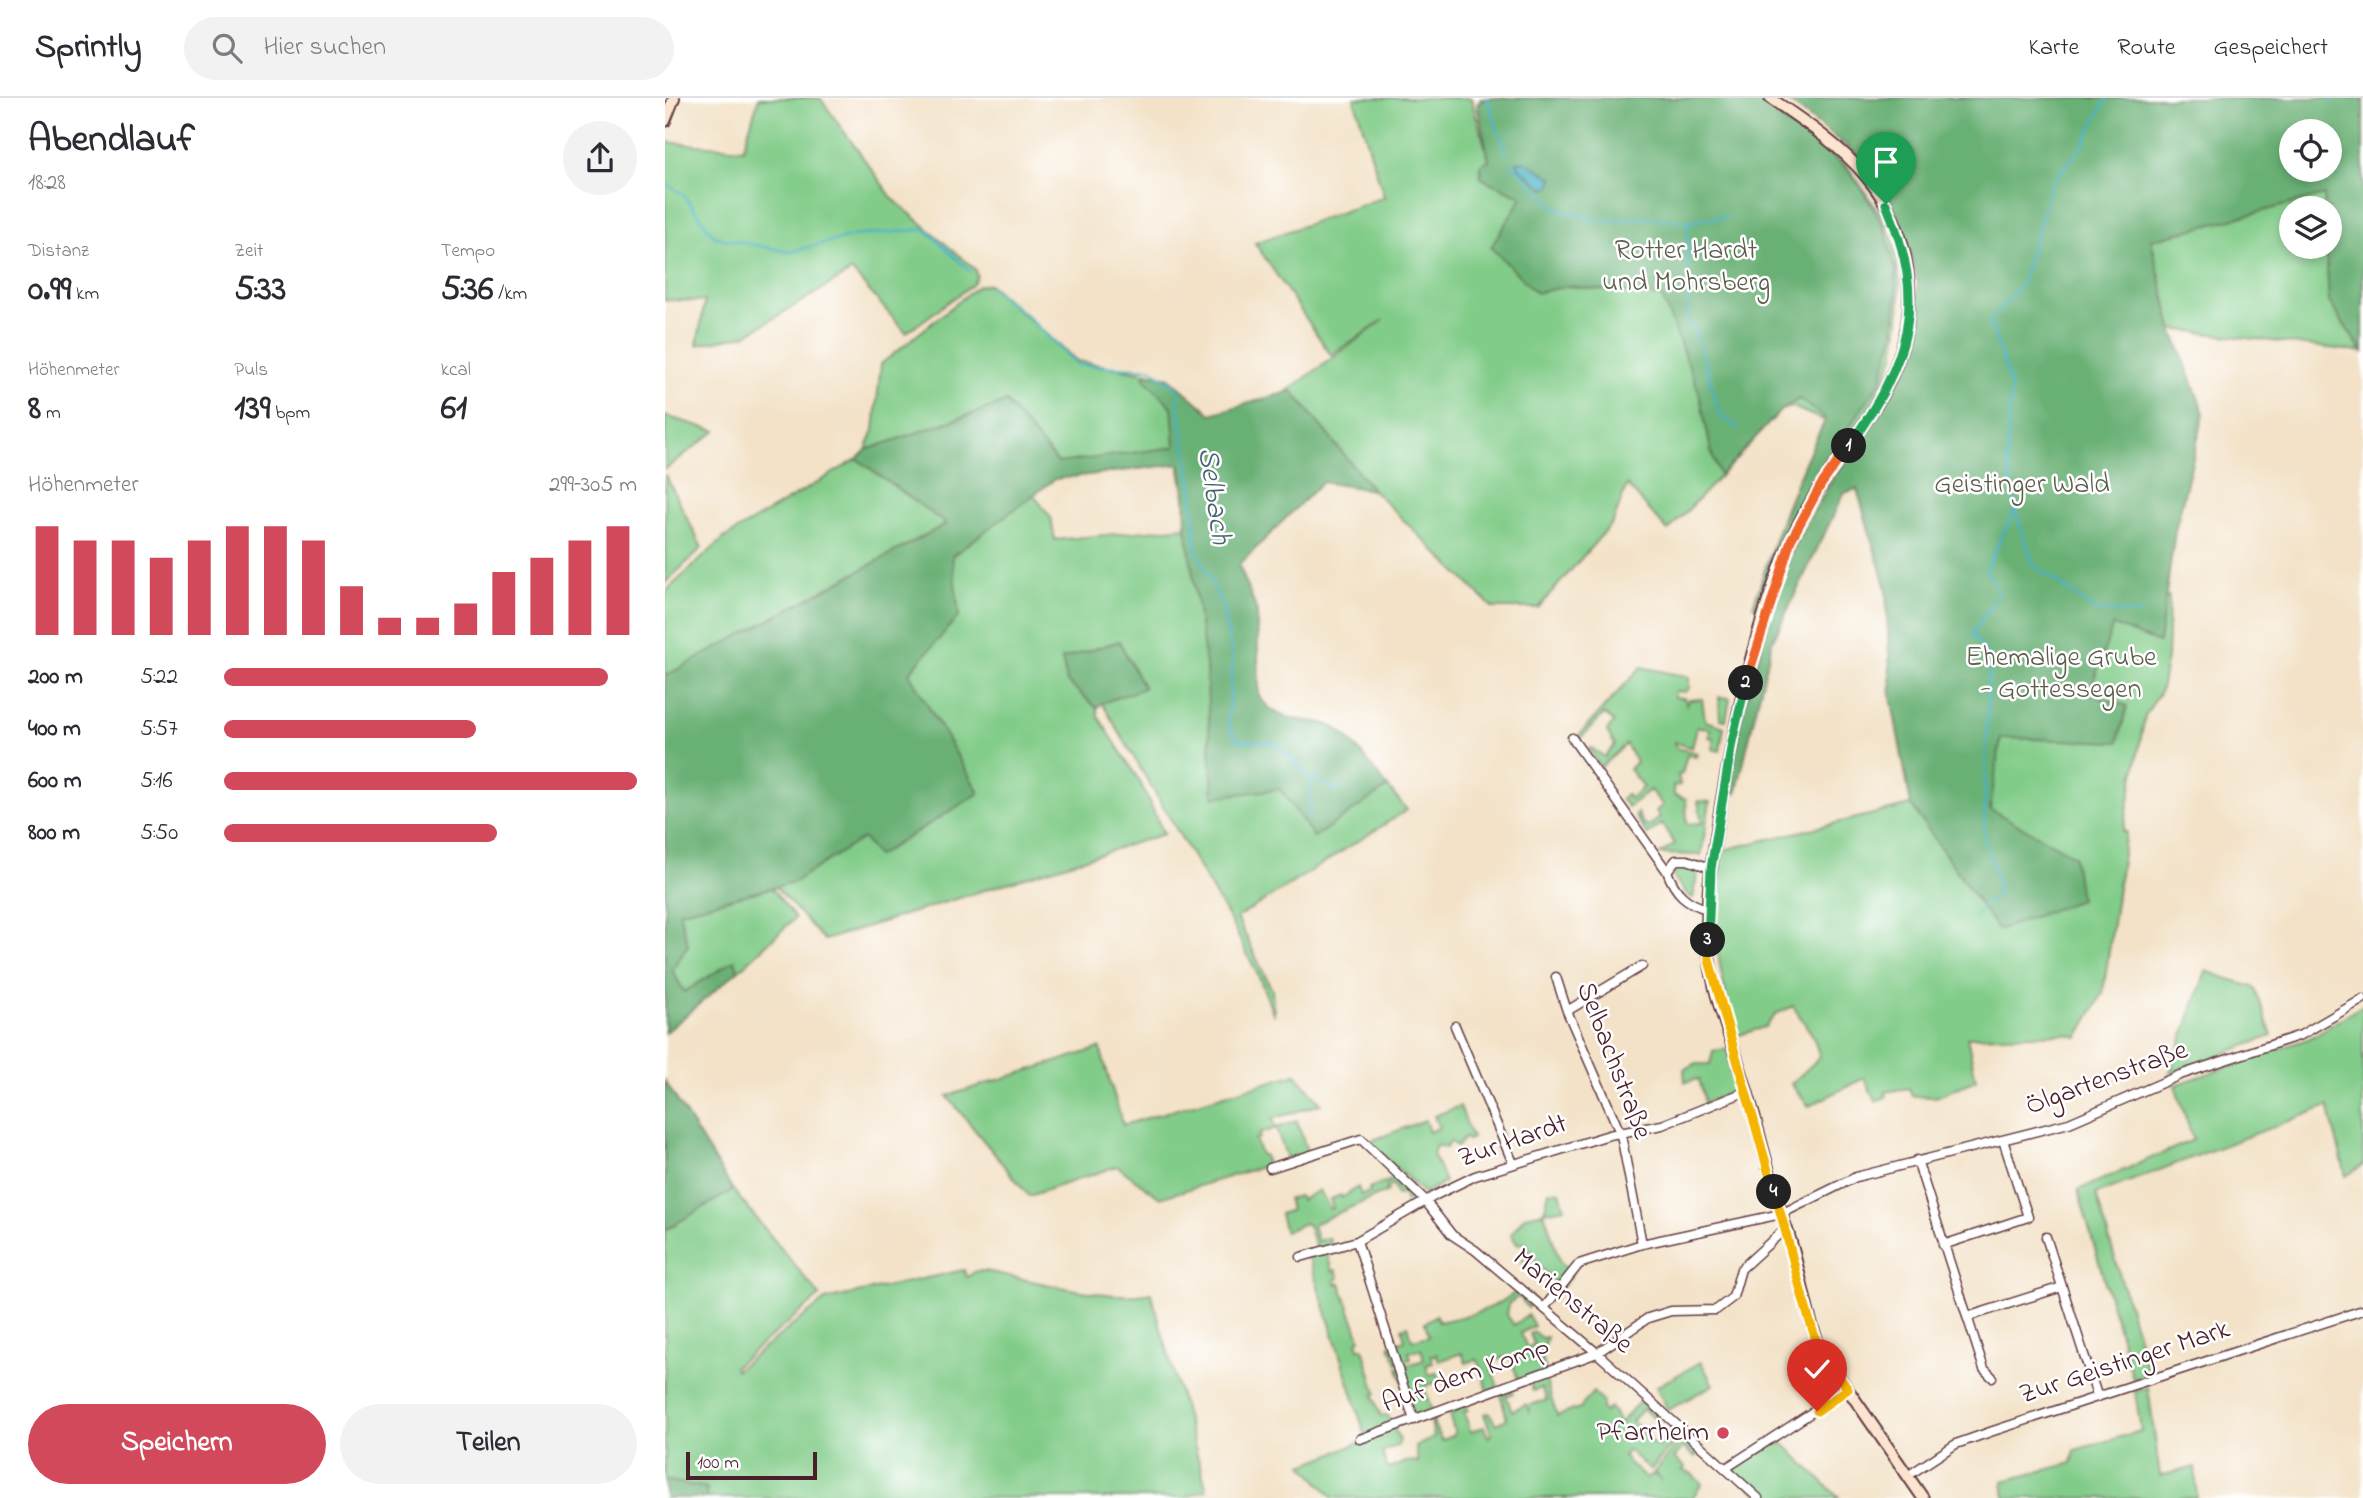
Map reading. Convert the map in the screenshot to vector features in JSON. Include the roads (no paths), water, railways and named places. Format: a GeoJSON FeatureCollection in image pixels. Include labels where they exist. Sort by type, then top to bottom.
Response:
{"type":"FeatureCollection","features":[{"type":"Feature","properties":{"kind":"street"},"geometry":{"type":"LineString","coordinates":[[665,121],[674,98]]}},
{"type":"Feature","properties":{"kind":"street"},"geometry":{"type":"LineString","coordinates":[[1770,98],[1847,154],[1871,181],[1886,204],[1902,245],[1909,301],[1906,335],[1895,374],[1821,485],[1791,540],[1745,688],[1732,742],[1711,869],[1707,909],[1709,960],[1781,1214],[1787,1227],[1812,1329],[1822,1352],[1923,1498]]}},
{"type":"Feature","properties":{"kind":"street"},"geometry":{"type":"LineString","coordinates":[[1572,738],[1667,871],[1678,893],[1688,904],[1707,909]]}},
{"type":"Feature","properties":{"kind":"street"},"geometry":{"type":"LineString","coordinates":[[1667,871],[1676,860],[1687,860],[1711,869]]}},
{"type":"Feature","properties":{"kind":"street"},"geometry":{"type":"LineString","coordinates":[[1567,1011],[1642,966]]}},
{"type":"Feature","properties":{"kind":"street","name":"Selbachstraße"},"geometry":{"type":"LineString","coordinates":[[1556,976],[1567,1011],[1621,1135],[1642,1244]]}},
{"type":"Feature","properties":{"kind":"street","name":"Ölgartenstraße"},"geometry":{"type":"LineString","coordinates":[[1544,1308],[1579,1264],[1642,1244],[1781,1214],[1856,1177],[2069,1123],[2180,1075],[2301,1035],[2363,999]]}},
{"type":"Feature","properties":{"kind":"street"},"geometry":{"type":"LineString","coordinates":[[1455,1026],[1513,1163]]}},
{"type":"Feature","properties":{"kind":"street","name":"Zur Hardt"},"geometry":{"type":"LineString","coordinates":[[1301,1257],[1357,1241],[1436,1195],[1475,1176],[1609,1135],[1621,1135],[1662,1125],[1747,1091]]}},
{"type":"Feature","properties":{"kind":"street","name":"Marienstraße"},"geometry":{"type":"LineString","coordinates":[[1271,1168],[1361,1139],[1426,1203],[1452,1235],[1597,1353],[1758,1498]]}},
{"type":"Feature","properties":{"kind":"street"},"geometry":{"type":"LineString","coordinates":[[1943,1245],[2028,1217],[2003,1140]]}},
{"type":"Feature","properties":{"kind":"street"},"geometry":{"type":"LineString","coordinates":[[1917,1160],[1984,1369],[1992,1377]]}},
{"type":"Feature","properties":{"kind":"street","name":"Auf dem Komp"},"geometry":{"type":"LineString","coordinates":[[1360,1439],[1597,1353],[1648,1318],[1671,1311],[1716,1310],[1733,1297],[1741,1269],[1787,1227]]}},
{"type":"Feature","properties":{"kind":"street"},"geometry":{"type":"LineString","coordinates":[[2046,1237],[2097,1395]]}},
{"type":"Feature","properties":{"kind":"street"},"geometry":{"type":"LineString","coordinates":[[1357,1241],[1414,1419]]}},
{"type":"Feature","properties":{"kind":"street"},"geometry":{"type":"LineString","coordinates":[[1967,1317],[2062,1287]]}},
{"type":"Feature","properties":{"kind":"street","name":"Zur Geistinger Mark"},"geometry":{"type":"LineString","coordinates":[[1909,1475],[1956,1444],[2097,1395],[2363,1310]]}},
{"type":"Feature","properties":{"kind":"street"},"geometry":{"type":"LineString","coordinates":[[1726,1468],[1848,1389]]}},
{"type":"Feature","properties":{"kind":"water"},"geometry":{"type":"Polygon","coordinates":[[[1524,161],[1553,178],[1550,187],[1545,189],[1519,168],[1517,162],[1524,161]]]}},
{"type":"Feature","properties":{"kind":"waterway"},"geometry":{"type":"LineString","coordinates":[[1487,98],[1506,153]]}},
{"type":"Feature","properties":{"kind":"waterway"},"geometry":{"type":"LineString","coordinates":[[2107,98],[2082,147],[2052,182],[2021,285],[1990,321],[2011,386],[2007,458],[2015,511],[2034,565],[2095,610],[2140,614]]}},
{"type":"Feature","properties":{"kind":"waterway"},"geometry":{"type":"LineString","coordinates":[[2329,98],[2332,101],[2336,98]]}},
{"type":"Feature","properties":{"kind":"waterway"},"geometry":{"type":"LineString","coordinates":[[1512,164],[1555,208],[1597,221],[1649,217],[1688,222],[1727,216]]}},
{"type":"Feature","properties":{"kind":"waterway","name":"Selbach"},"geometry":{"type":"LineString","coordinates":[[665,183],[683,194],[715,237],[790,252],[853,236],[925,229],[970,271]]}},
{"type":"Feature","properties":{"kind":"waterway"},"geometry":{"type":"LineString","coordinates":[[1688,224],[1687,318],[1700,344],[1720,416],[1739,428]]}},
{"type":"Feature","properties":{"kind":"waterway","name":"Selbach"},"geometry":{"type":"LineString","coordinates":[[990,287],[1026,315],[1078,365],[1151,369],[1180,390],[1178,404],[1192,489],[1196,549],[1222,605],[1233,658],[1228,722],[1237,740],[1274,742],[1311,778],[1309,819]]}},
{"type":"Feature","properties":{"kind":"waterway"},"geometry":{"type":"LineString","coordinates":[[1975,916],[2000,890],[1984,837],[1989,656],[1972,634],[1999,594],[1986,569],[2014,511]]}},
{"type":"Feature","properties":{"kind":"waterway"},"geometry":{"type":"LineString","coordinates":[[1311,778],[1339,791]]}},
{"type":"Feature","properties":{"kind":"place","name":"Pfarrheim"},"geometry":{"type":"Point","coordinates":[1723,1433]}},
{"type":"Feature","properties":{"kind":"park label","name":"Rotter Hardt und Mohrsberg"},"geometry":{"type":"Point","coordinates":[1686,267]}},
{"type":"Feature","properties":{"kind":"park label","name":"Geistinger Wald"},"geometry":{"type":"Point","coordinates":[2022,485]}},
{"type":"Feature","properties":{"kind":"park label","name":"Ehemalige Grube - Gottessegen"},"geometry":{"type":"Point","coordinates":[2061,674]}}]}
